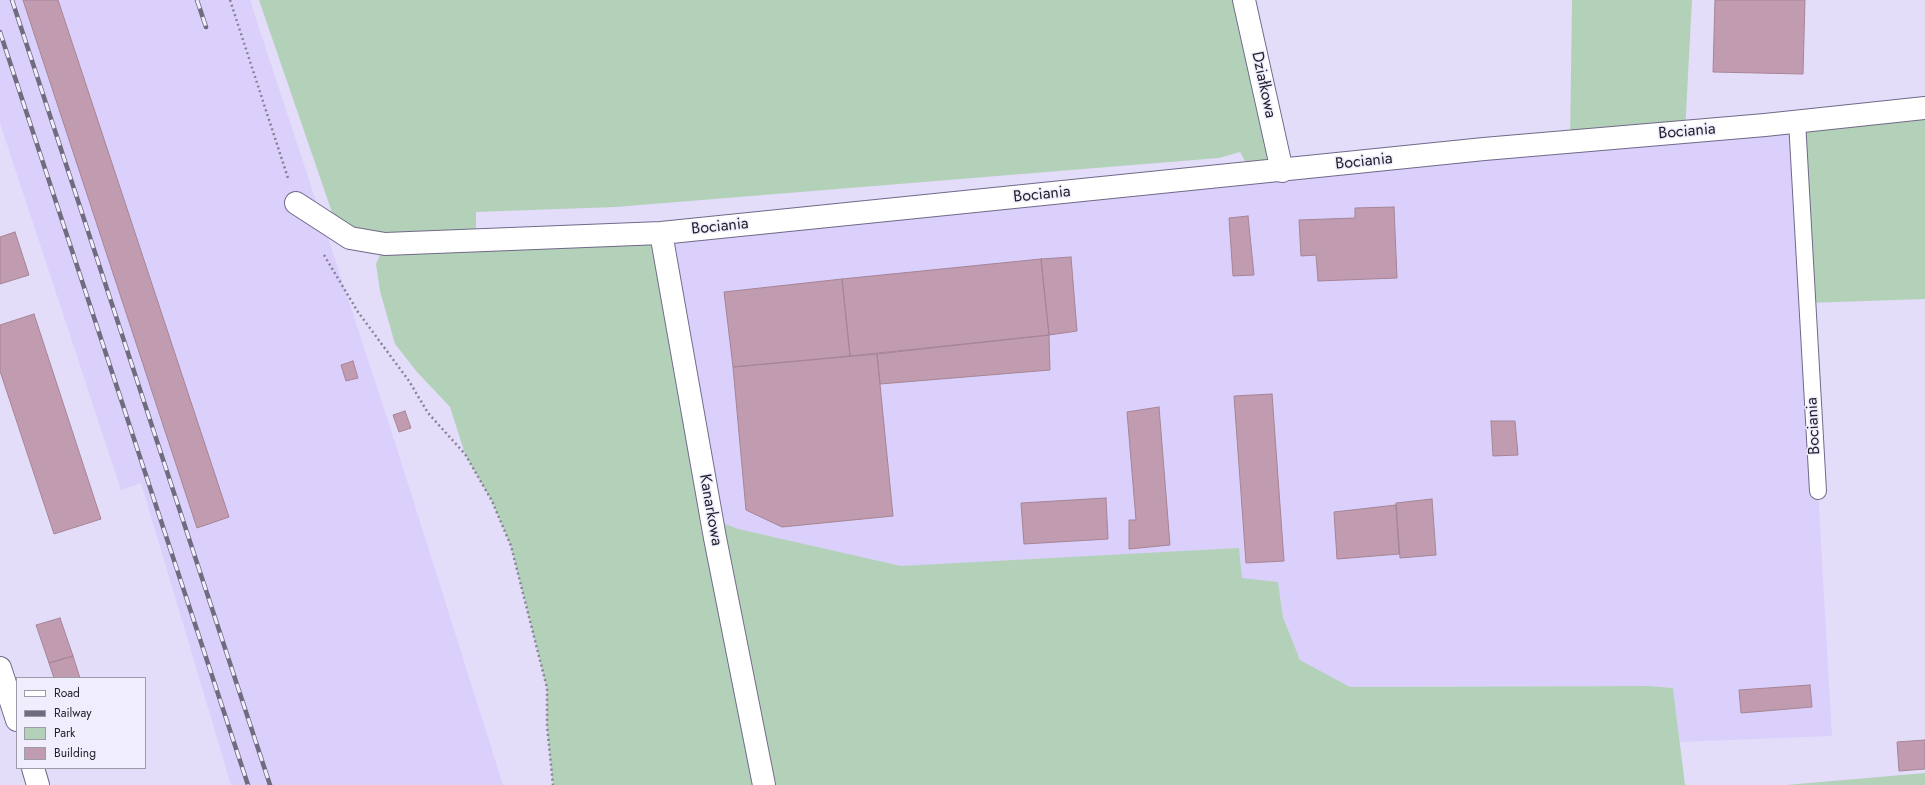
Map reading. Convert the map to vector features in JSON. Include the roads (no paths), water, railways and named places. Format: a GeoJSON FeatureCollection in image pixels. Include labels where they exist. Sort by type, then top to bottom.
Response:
{"type":"FeatureCollection","features":[{"type":"Feature","properties":{"kind":"street","name":"Działkowa"},"geometry":{"type":"LineString","coordinates":[[1244,0],[1282,171]]}},
{"type":"Feature","properties":{"kind":"street","name":"Bociania"},"geometry":{"type":"LineString","coordinates":[[296,203],[350,238],[385,244],[661,233],[1282,171],[1484,149],[1925,108]]}},
{"type":"Feature","properties":{"kind":"street","name":"Kanarkowa"},"geometry":{"type":"LineString","coordinates":[[661,233],[715,538],[764,785]]}},
{"type":"Feature","properties":{"kind":"street"},"geometry":{"type":"LineString","coordinates":[[0,668],[16,717]]}},
{"type":"Feature","properties":{"kind":"street"},"geometry":{"type":"LineString","coordinates":[[33,769],[38,785]]}},
{"type":"Feature","properties":{"kind":"lane","name":"Bociania"},"geometry":{"type":"LineString","coordinates":[[1797,121],[1818,492]]}},
{"type":"Feature","properties":{"kind":"railway"},"geometry":{"type":"LineString","coordinates":[[12,0],[270,785]]}},
{"type":"Feature","properties":{"kind":"railway"},"geometry":{"type":"LineString","coordinates":[[197,0],[206,27]]}},
{"type":"Feature","properties":{"kind":"railway"},"geometry":{"type":"LineString","coordinates":[[0,32],[248,785]]}}]}
